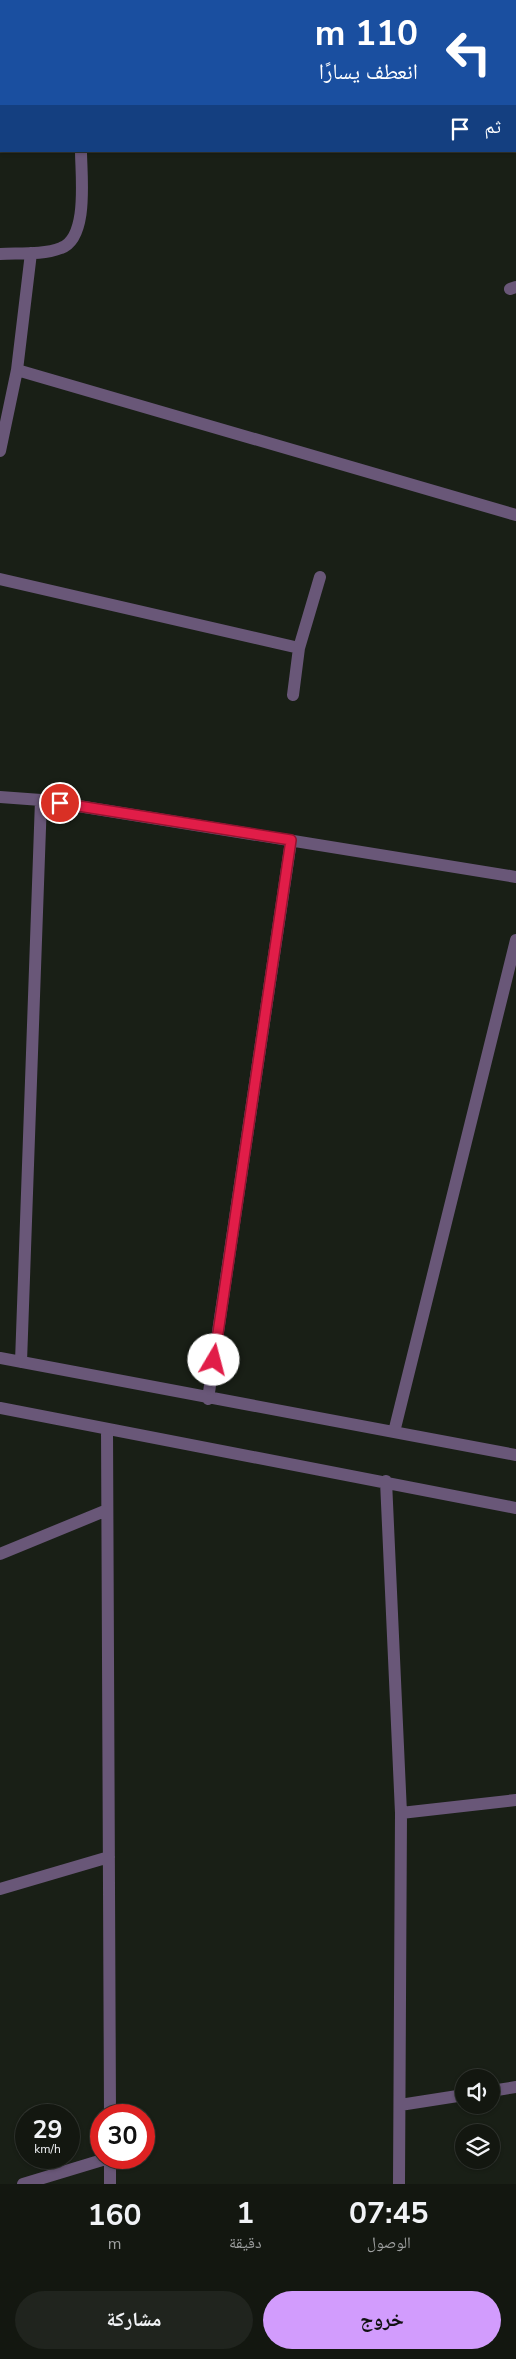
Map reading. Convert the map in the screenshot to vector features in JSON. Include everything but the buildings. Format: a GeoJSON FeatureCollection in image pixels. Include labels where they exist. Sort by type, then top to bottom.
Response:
{"type":"FeatureCollection","features":[{"type":"Feature","properties":{"kind":"street"},"geometry":{"type":"LineString","coordinates":[[0,254],[31,253],[63,248],[76,235],[81,212],[81,152]]}},
{"type":"Feature","properties":{"kind":"street"},"geometry":{"type":"LineString","coordinates":[[0,451],[17,370],[31,253]]}},
{"type":"Feature","properties":{"kind":"street"},"geometry":{"type":"LineString","coordinates":[[17,370],[516,515]]}},
{"type":"Feature","properties":{"kind":"street"},"geometry":{"type":"LineString","coordinates":[[293,695],[299,648],[320,577]]}},
{"type":"Feature","properties":{"kind":"street"},"geometry":{"type":"LineString","coordinates":[[0,579],[299,648]]}},
{"type":"Feature","properties":{"kind":"street"},"geometry":{"type":"LineString","coordinates":[[0,797],[41,800],[516,877]]}},
{"type":"Feature","properties":{"kind":"street"},"geometry":{"type":"LineString","coordinates":[[21,1362],[41,800]]}},
{"type":"Feature","properties":{"kind":"street"},"geometry":{"type":"LineString","coordinates":[[208,1399],[291,840]]}},
{"type":"Feature","properties":{"kind":"street"},"geometry":{"type":"LineString","coordinates":[[394,1432],[516,940]]}},
{"type":"Feature","properties":{"kind":"street"},"geometry":{"type":"LineString","coordinates":[[0,1358],[208,1399],[516,1455]]}},
{"type":"Feature","properties":{"kind":"street"},"geometry":{"type":"LineString","coordinates":[[0,1408],[386,1481],[516,1508]]}},
{"type":"Feature","properties":{"kind":"street"},"geometry":{"type":"LineString","coordinates":[[107,1429],[110,2104]]}},
{"type":"Feature","properties":{"kind":"street"},"geometry":{"type":"LineString","coordinates":[[386,1481],[401,1813],[399,2184]]}},
{"type":"Feature","properties":{"kind":"street"},"geometry":{"type":"LineString","coordinates":[[0,1554],[107,1510]]}},
{"type":"Feature","properties":{"kind":"street"},"geometry":{"type":"LineString","coordinates":[[401,1813],[516,1800]]}},
{"type":"Feature","properties":{"kind":"street"},"geometry":{"type":"LineString","coordinates":[[0,1889],[109,1857]]}},
{"type":"Feature","properties":{"kind":"street"},"geometry":{"type":"LineString","coordinates":[[500,2090],[516,2087]]}},
{"type":"Feature","properties":{"kind":"street"},"geometry":{"type":"LineString","coordinates":[[400,2105],[455,2096]]}},
{"type":"Feature","properties":{"kind":"street"},"geometry":{"type":"LineString","coordinates":[[23,2184],[90,2164]]}},
{"type":"Feature","properties":{"kind":"street"},"geometry":{"type":"LineString","coordinates":[[110,2169],[110,2184]]}},
{"type":"Feature","properties":{"kind":"route"},"geometry":{"type":"LineString","coordinates":[[60,803],[291,840],[214,1360]]}}]}
